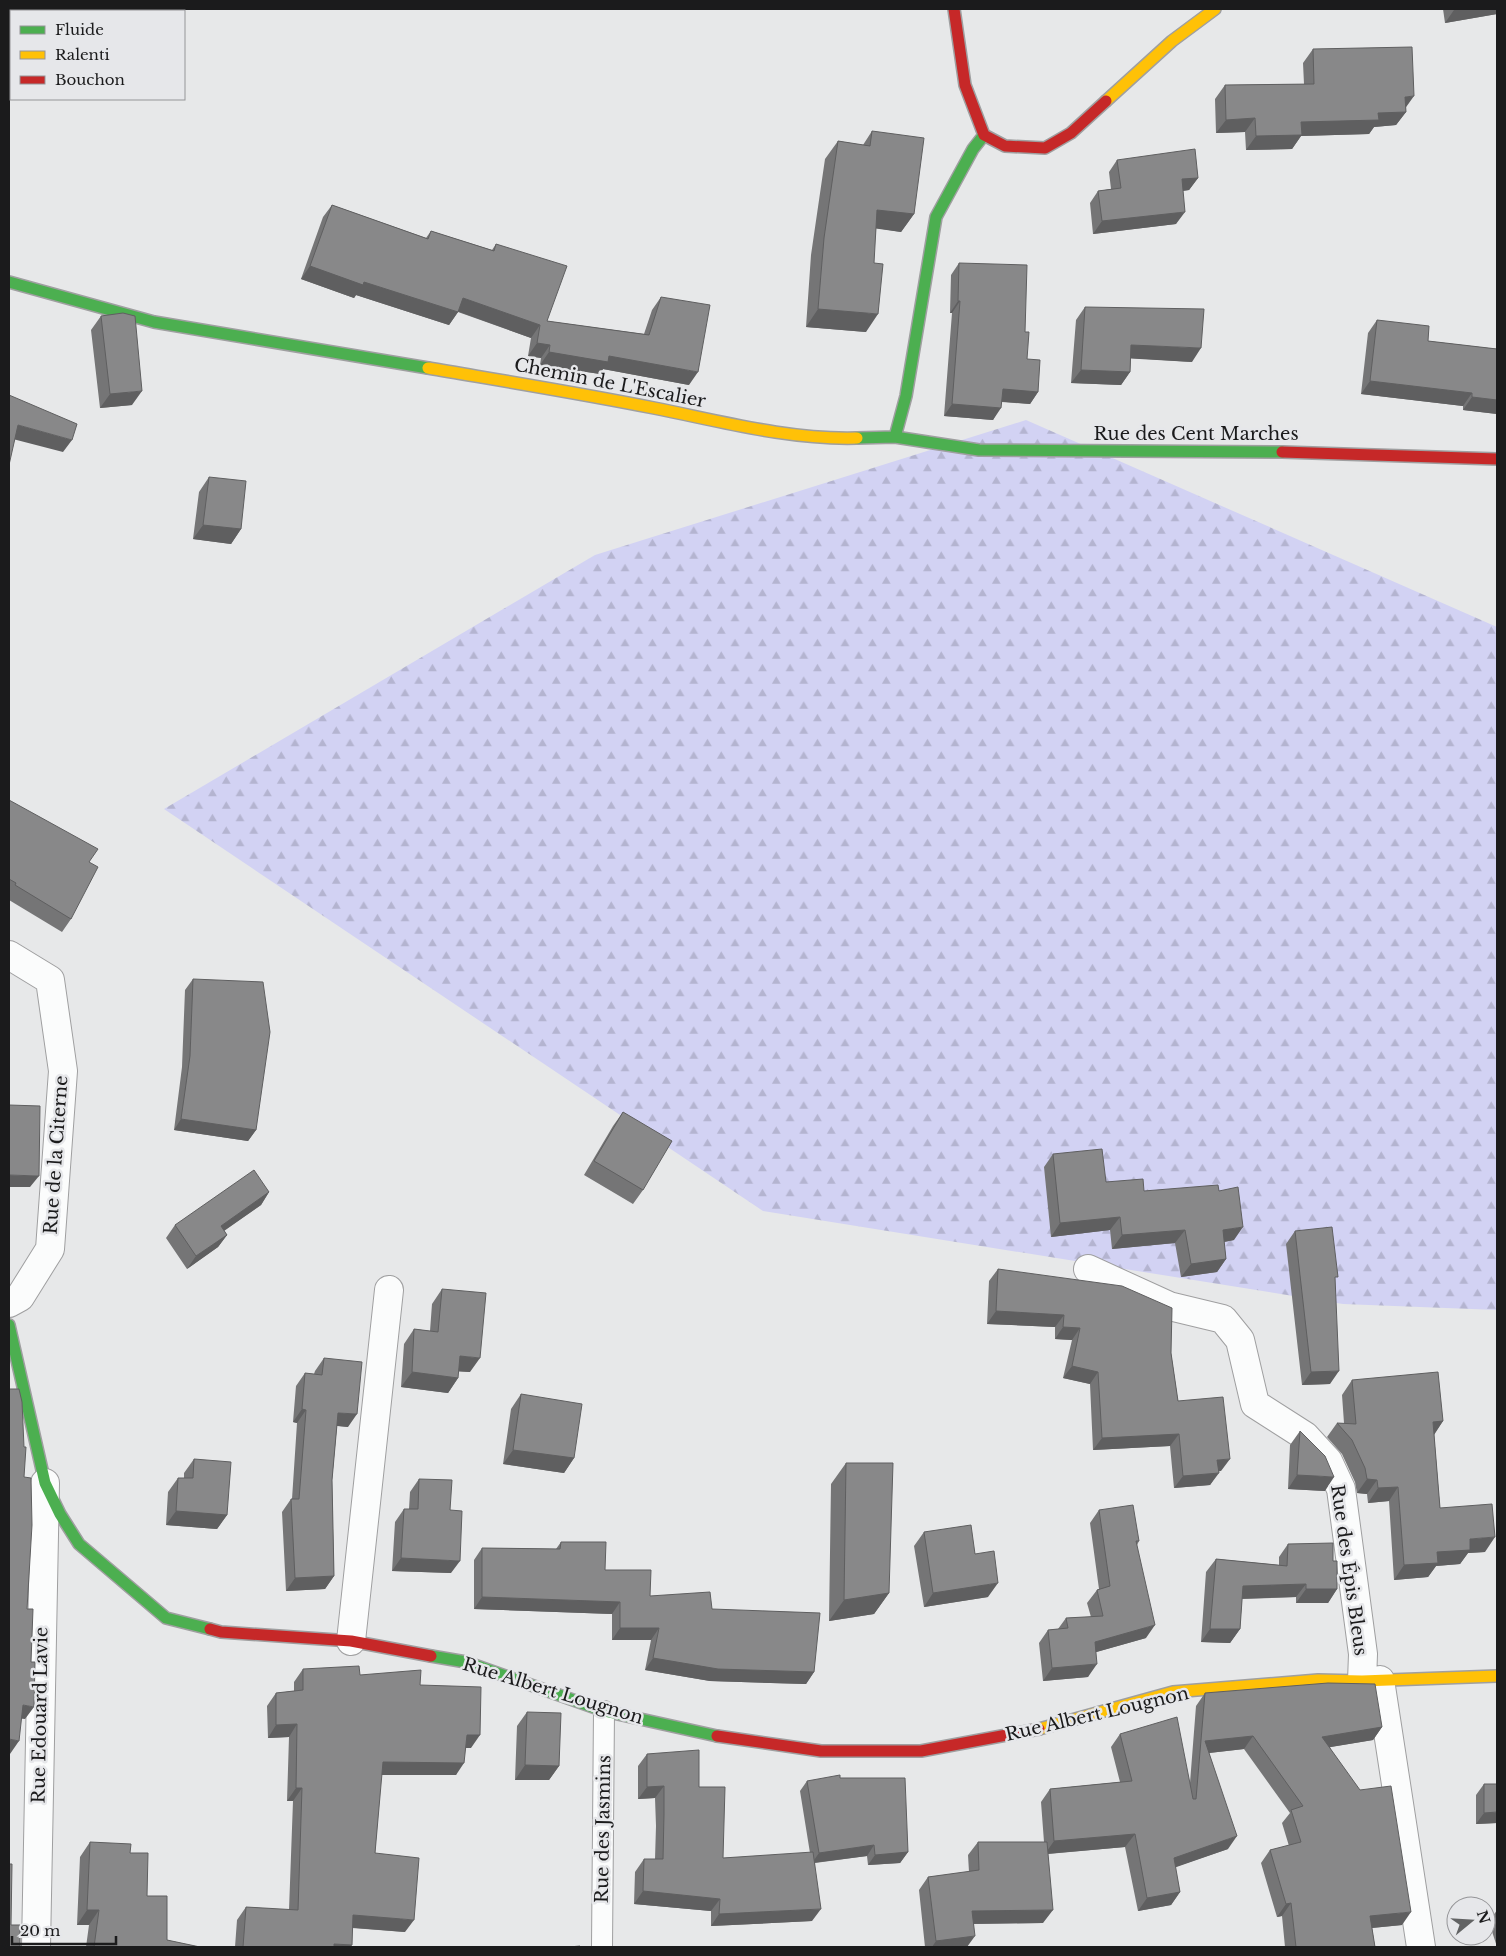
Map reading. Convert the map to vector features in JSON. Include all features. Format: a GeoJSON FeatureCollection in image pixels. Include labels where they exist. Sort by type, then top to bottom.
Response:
{"type":"FeatureCollection","features":[{"type":"Feature","properties":{"kind":"street"},"geometry":{"type":"LineString","coordinates":[[954,9],[965,85],[984,135],[1005,146],[1045,148],[1071,134],[1172,41],[1215,9]]}},
{"type":"Feature","properties":{"kind":"street"},"geometry":{"type":"LineString","coordinates":[[895,437],[906,396],[936,217],[973,149],[984,135]]}},
{"type":"Feature","properties":{"kind":"street","name":"Chemin de L'Escalier"},"geometry":{"type":"LineString","coordinates":[[9,282],[154,322],[583,394],[739,425],[806,435],[853,438],[895,437]]}},
{"type":"Feature","properties":{"kind":"street","name":"Rue des Cent Marches"},"geometry":{"type":"LineString","coordinates":[[895,437],[979,450],[1295,452],[1497,459]]}},
{"type":"Feature","properties":{"kind":"street","name":"Rue de la Citerne"},"geometry":{"type":"LineString","coordinates":[[9,955],[50,980],[63,1071],[50,1249],[20,1297],[9,1303]]}},
{"type":"Feature","properties":{"kind":"street","name":"Rue des Épis Bleus"},"geometry":{"type":"LineString","coordinates":[[1088,1269],[1169,1306],[1223,1319],[1240,1340],[1255,1404],[1305,1436],[1328,1461],[1340,1489],[1363,1654],[1371,1681],[1421,1947]]}},
{"type":"Feature","properties":{"kind":"street"},"geometry":{"type":"LineString","coordinates":[[350,1641],[389,1290]]}},
{"type":"Feature","properties":{"kind":"street","name":"Rue Albert Lougnon"},"geometry":{"type":"LineString","coordinates":[[9,1325],[45,1482],[60,1514],[80,1544],[166,1618],[220,1632],[350,1641],[466,1662],[604,1711],[727,1738],[821,1751],[921,1751],[1051,1727],[1173,1692],[1318,1680],[1371,1681],[1497,1676]]}},
{"type":"Feature","properties":{"kind":"street","name":"Rue Edouard Lavie"},"geometry":{"type":"LineString","coordinates":[[36,1947],[45,1482]]}},
{"type":"Feature","properties":{"kind":"lane","name":"Rue des Jasmins"},"geometry":{"type":"LineString","coordinates":[[602,1947],[604,1711]]}},
{"type":"Feature","properties":{"kind":"green space"},"geometry":{"type":"Polygon","coordinates":[[[1026,420],[1497,627],[1497,1310],[1343,1304],[763,1211],[164,809],[595,555],[1026,420]]]}},
{"type":"Feature","properties":{"kind":"building"},"geometry":{"type":"Polygon","coordinates":[[[1412,47],[1414,96],[1405,97],[1406,112],[1378,113],[1379,120],[1301,122],[1302,135],[1256,136],[1255,118],[1226,120],[1225,85],[1314,84],[1313,49],[1412,47]]]}},
{"type":"Feature","properties":{"kind":"building"},"geometry":{"type":"Polygon","coordinates":[[[872,131],[924,138],[914,214],[877,210],[874,263],[883,264],[878,314],[818,309],[824,238],[838,141],[870,146],[872,131]]]}},
{"type":"Feature","properties":{"kind":"building"},"geometry":{"type":"Polygon","coordinates":[[[1195,149],[1198,178],[1182,179],[1185,212],[1102,221],[1098,191],[1121,188],[1117,160],[1195,149]]]}},
{"type":"Feature","properties":{"kind":"building"},"geometry":{"type":"Polygon","coordinates":[[[332,205],[428,239],[431,231],[494,251],[496,244],[567,266],[547,321],[649,335],[661,297],[710,305],[698,372],[609,356],[608,362],[549,352],[550,345],[537,343],[540,325],[463,298],[458,312],[364,282],[363,285],[310,266],[332,205]]]}},
{"type":"Feature","properties":{"kind":"building"},"geometry":{"type":"Polygon","coordinates":[[[959,263],[1027,265],[1025,332],[1029,332],[1027,359],[1040,360],[1038,392],[1003,389],[1001,408],[952,404],[960,301],[958,301],[959,263]]]}},
{"type":"Feature","properties":{"kind":"building"},"geometry":{"type":"Polygon","coordinates":[[[1085,307],[1204,309],[1201,348],[1131,345],[1130,372],[1081,370],[1085,307]]]}},
{"type":"Feature","properties":{"kind":"building"},"geometry":{"type":"Polygon","coordinates":[[[123,313],[135,316],[142,391],[110,394],[101,316],[123,313]]]}},
{"type":"Feature","properties":{"kind":"building"},"geometry":{"type":"Polygon","coordinates":[[[1377,320],[1429,326],[1428,341],[1497,349],[1497,400],[1472,397],[1472,393],[1370,381],[1377,320]]]}},
{"type":"Feature","properties":{"kind":"building"},"geometry":{"type":"Polygon","coordinates":[[[9,395],[77,424],[72,440],[18,425],[9,465],[9,395]]]}},
{"type":"Feature","properties":{"kind":"building"},"geometry":{"type":"Polygon","coordinates":[[[209,477],[246,481],[241,529],[203,525],[209,477]]]}},
{"type":"Feature","properties":{"kind":"building"},"geometry":{"type":"Polygon","coordinates":[[[9,800],[98,849],[89,862],[98,867],[71,919],[15,885],[16,883],[9,879],[9,800]]]}},
{"type":"Feature","properties":{"kind":"building"},"geometry":{"type":"Polygon","coordinates":[[[193,979],[263,982],[270,1032],[256,1130],[181,1119],[190,1056],[193,979]]]}},
{"type":"Feature","properties":{"kind":"building"},"geometry":{"type":"Polygon","coordinates":[[[9,1105],[40,1106],[39,1176],[9,1175],[9,1105]]]}},
{"type":"Feature","properties":{"kind":"building"},"geometry":{"type":"Polygon","coordinates":[[[623,1112],[672,1141],[643,1190],[594,1161],[623,1112]]]}},
{"type":"Feature","properties":{"kind":"building"},"geometry":{"type":"Polygon","coordinates":[[[1102,1149],[1106,1182],[1143,1179],[1144,1191],[1218,1185],[1219,1191],[1238,1187],[1243,1227],[1223,1230],[1226,1259],[1191,1264],[1185,1230],[1122,1235],[1120,1217],[1060,1223],[1053,1154],[1102,1149]]]}},
{"type":"Feature","properties":{"kind":"building"},"geometry":{"type":"Polygon","coordinates":[[[254,1170],[269,1192],[221,1226],[227,1235],[196,1256],[175,1225],[254,1170]]]}},
{"type":"Feature","properties":{"kind":"building"},"geometry":{"type":"Polygon","coordinates":[[[1332,1227],[1338,1277],[1335,1277],[1339,1371],[1311,1372],[1295,1231],[1332,1227]]]}},
{"type":"Feature","properties":{"kind":"building"},"geometry":{"type":"Polygon","coordinates":[[[998,1269],[1122,1286],[1172,1308],[1171,1353],[1178,1401],[1223,1397],[1230,1459],[1217,1460],[1219,1473],[1183,1476],[1179,1434],[1102,1438],[1098,1372],[1072,1366],[1080,1328],[1063,1327],[1064,1315],[996,1311],[998,1269]]]}},
{"type":"Feature","properties":{"kind":"building"},"geometry":{"type":"Polygon","coordinates":[[[442,1289],[486,1293],[480,1358],[460,1356],[458,1378],[412,1372],[414,1329],[438,1332],[442,1289]]]}},
{"type":"Feature","properties":{"kind":"building"},"geometry":{"type":"Polygon","coordinates":[[[324,1358],[362,1362],[357,1414],[338,1413],[332,1480],[334,1576],[295,1578],[291,1499],[299,1499],[306,1410],[302,1409],[305,1373],[322,1375],[324,1358]]]}},
{"type":"Feature","properties":{"kind":"building"},"geometry":{"type":"Polygon","coordinates":[[[1438,1372],[1443,1421],[1433,1422],[1440,1508],[1492,1504],[1495,1537],[1470,1539],[1470,1550],[1437,1552],[1438,1563],[1404,1565],[1398,1487],[1378,1488],[1377,1480],[1367,1479],[1365,1468],[1352,1440],[1337,1423],[1356,1424],[1352,1380],[1438,1372]]]}},
{"type":"Feature","properties":{"kind":"building"},"geometry":{"type":"Polygon","coordinates":[[[9,1389],[19,1389],[22,1402],[24,1447],[26,1447],[24,1477],[31,1478],[32,1525],[27,1609],[33,1609],[31,1662],[35,1662],[34,1707],[23,1705],[19,1741],[9,1739],[9,1389]]]}},
{"type":"Feature","properties":{"kind":"building"},"geometry":{"type":"Polygon","coordinates":[[[521,1394],[582,1404],[574,1458],[513,1450],[521,1394]]]}},
{"type":"Feature","properties":{"kind":"building"},"geometry":{"type":"Polygon","coordinates":[[[1300,1431],[1325,1456],[1334,1477],[1297,1475],[1300,1431]]]}},
{"type":"Feature","properties":{"kind":"building"},"geometry":{"type":"Polygon","coordinates":[[[194,1459],[231,1462],[227,1515],[176,1511],[178,1478],[193,1478],[194,1459]]]}},
{"type":"Feature","properties":{"kind":"building"},"geometry":{"type":"Polygon","coordinates":[[[846,1463],[893,1463],[889,1593],[844,1600],[846,1463]]]}},
{"type":"Feature","properties":{"kind":"building"},"geometry":{"type":"Polygon","coordinates":[[[419,1479],[452,1480],[450,1510],[462,1511],[460,1561],[401,1558],[404,1509],[418,1509],[419,1479]]]}},
{"type":"Feature","properties":{"kind":"building"},"geometry":{"type":"Polygon","coordinates":[[[1133,1505],[1139,1541],[1136,1541],[1155,1625],[1095,1642],[1097,1664],[1052,1668],[1048,1630],[1068,1628],[1066,1618],[1103,1616],[1097,1590],[1110,1586],[1099,1510],[1133,1505]]]}},
{"type":"Feature","properties":{"kind":"building"},"geometry":{"type":"Polygon","coordinates":[[[971,1525],[975,1554],[994,1551],[998,1583],[933,1593],[924,1532],[971,1525]]]}},
{"type":"Feature","properties":{"kind":"building"},"geometry":{"type":"Polygon","coordinates":[[[561,1542],[606,1542],[605,1570],[651,1570],[650,1596],[710,1592],[712,1609],[820,1613],[814,1672],[718,1669],[653,1658],[659,1628],[620,1628],[620,1602],[482,1597],[482,1548],[560,1549],[561,1542]]]}},
{"type":"Feature","properties":{"kind":"building"},"geometry":{"type":"Polygon","coordinates":[[[1333,1543],[1333,1561],[1337,1561],[1337,1589],[1306,1589],[1306,1584],[1243,1586],[1240,1629],[1210,1629],[1216,1559],[1287,1566],[1288,1544],[1333,1543]]]}},
{"type":"Feature","properties":{"kind":"building"},"geometry":{"type":"Polygon","coordinates":[[[359,1666],[360,1675],[421,1670],[420,1685],[481,1687],[480,1735],[467,1735],[464,1763],[383,1762],[375,1853],[419,1858],[414,1920],[353,1915],[352,1945],[334,1944],[334,1947],[243,1947],[246,1907],[298,1910],[302,1788],[296,1788],[297,1724],[276,1725],[276,1693],[303,1690],[303,1669],[359,1666]]]}},
{"type":"Feature","properties":{"kind":"building"},"geometry":{"type":"Polygon","coordinates":[[[1328,1683],[1375,1684],[1382,1727],[1322,1737],[1360,1790],[1391,1786],[1411,1912],[1370,1916],[1375,1947],[1296,1947],[1291,1903],[1286,1904],[1270,1850],[1301,1842],[1291,1810],[1303,1806],[1253,1736],[1205,1741],[1237,1836],[1174,1858],[1180,1892],[1147,1898],[1135,1834],[1054,1841],[1050,1789],[1132,1781],[1120,1734],[1177,1717],[1193,1799],[1196,1799],[1205,1693],[1328,1683]]]}},
{"type":"Feature","properties":{"kind":"building"},"geometry":{"type":"Polygon","coordinates":[[[527,1712],[561,1713],[559,1766],[525,1765],[527,1712]]]}},
{"type":"Feature","properties":{"kind":"building"},"geometry":{"type":"Polygon","coordinates":[[[699,1750],[699,1787],[725,1787],[723,1858],[813,1852],[821,1909],[719,1914],[720,1899],[643,1891],[644,1859],[663,1859],[664,1786],[647,1787],[647,1754],[699,1750]]]}},
{"type":"Feature","properties":{"kind":"building"},"geometry":{"type":"Polygon","coordinates":[[[840,1775],[840,1778],[905,1778],[908,1852],[875,1855],[874,1845],[819,1853],[807,1781],[840,1775]]]}},
{"type":"Feature","properties":{"kind":"building"},"geometry":{"type":"Polygon","coordinates":[[[1484,1784],[1497,1784],[1497,1812],[1484,1813],[1484,1784]]]}},
{"type":"Feature","properties":{"kind":"building"},"geometry":{"type":"Polygon","coordinates":[[[90,1842],[131,1844],[130,1853],[148,1853],[147,1896],[167,1896],[167,1940],[200,1947],[94,1947],[99,1910],[87,1910],[90,1842]]]}},
{"type":"Feature","properties":{"kind":"building"},"geometry":{"type":"Polygon","coordinates":[[[978,1842],[1047,1842],[1053,1910],[972,1911],[975,1936],[936,1941],[928,1877],[979,1870],[978,1842]]]}},
{"type":"Feature","properties":{"kind":"building"},"geometry":{"type":"Polygon","coordinates":[[[9,1864],[12,1864],[11,1925],[20,1925],[20,1947],[9,1947],[9,1864]]]}},
{"type":"Feature","properties":{"kind":"traffic: fast"},"geometry":{"type":"LineString","coordinates":[[857,438],[895,437],[906,396],[936,217],[973,149],[984,135]]}},
{"type":"Feature","properties":{"kind":"traffic: fast"},"geometry":{"type":"LineString","coordinates":[[9,282],[154,322],[428,368]]}},
{"type":"Feature","properties":{"kind":"traffic: fast"},"geometry":{"type":"LineString","coordinates":[[895,437],[979,450],[1282,452]]}},
{"type":"Feature","properties":{"kind":"traffic: fast"},"geometry":{"type":"LineString","coordinates":[[9,1325],[45,1483],[60,1514],[79,1544],[166,1618],[210,1629]]}},
{"type":"Feature","properties":{"kind":"traffic: fast"},"geometry":{"type":"LineString","coordinates":[[431,1656],[466,1662],[604,1711],[717,1736]]}},
{"type":"Feature","properties":{"kind":"traffic: slow"},"geometry":{"type":"LineString","coordinates":[[1106,101],[1172,41],[1215,9]]}},
{"type":"Feature","properties":{"kind":"traffic: slow"},"geometry":{"type":"LineString","coordinates":[[428,368],[598,397],[780,433],[831,438],[857,438]]}},
{"type":"Feature","properties":{"kind":"traffic: slow"},"geometry":{"type":"LineString","coordinates":[[1039,1729],[1173,1692],[1318,1680],[1362,1681],[1497,1676]]}},
{"type":"Feature","properties":{"kind":"traffic: jam"},"geometry":{"type":"LineString","coordinates":[[954,9],[965,85],[984,135],[1005,146],[1045,148],[1071,133],[1106,101]]}},
{"type":"Feature","properties":{"kind":"traffic: jam"},"geometry":{"type":"LineString","coordinates":[[1282,452],[1497,459]]}},
{"type":"Feature","properties":{"kind":"traffic: jam"},"geometry":{"type":"LineString","coordinates":[[210,1629],[221,1632],[351,1641],[431,1656]]}},
{"type":"Feature","properties":{"kind":"traffic: jam"},"geometry":{"type":"LineString","coordinates":[[717,1736],[821,1751],[921,1751],[1039,1729]]}}]}
